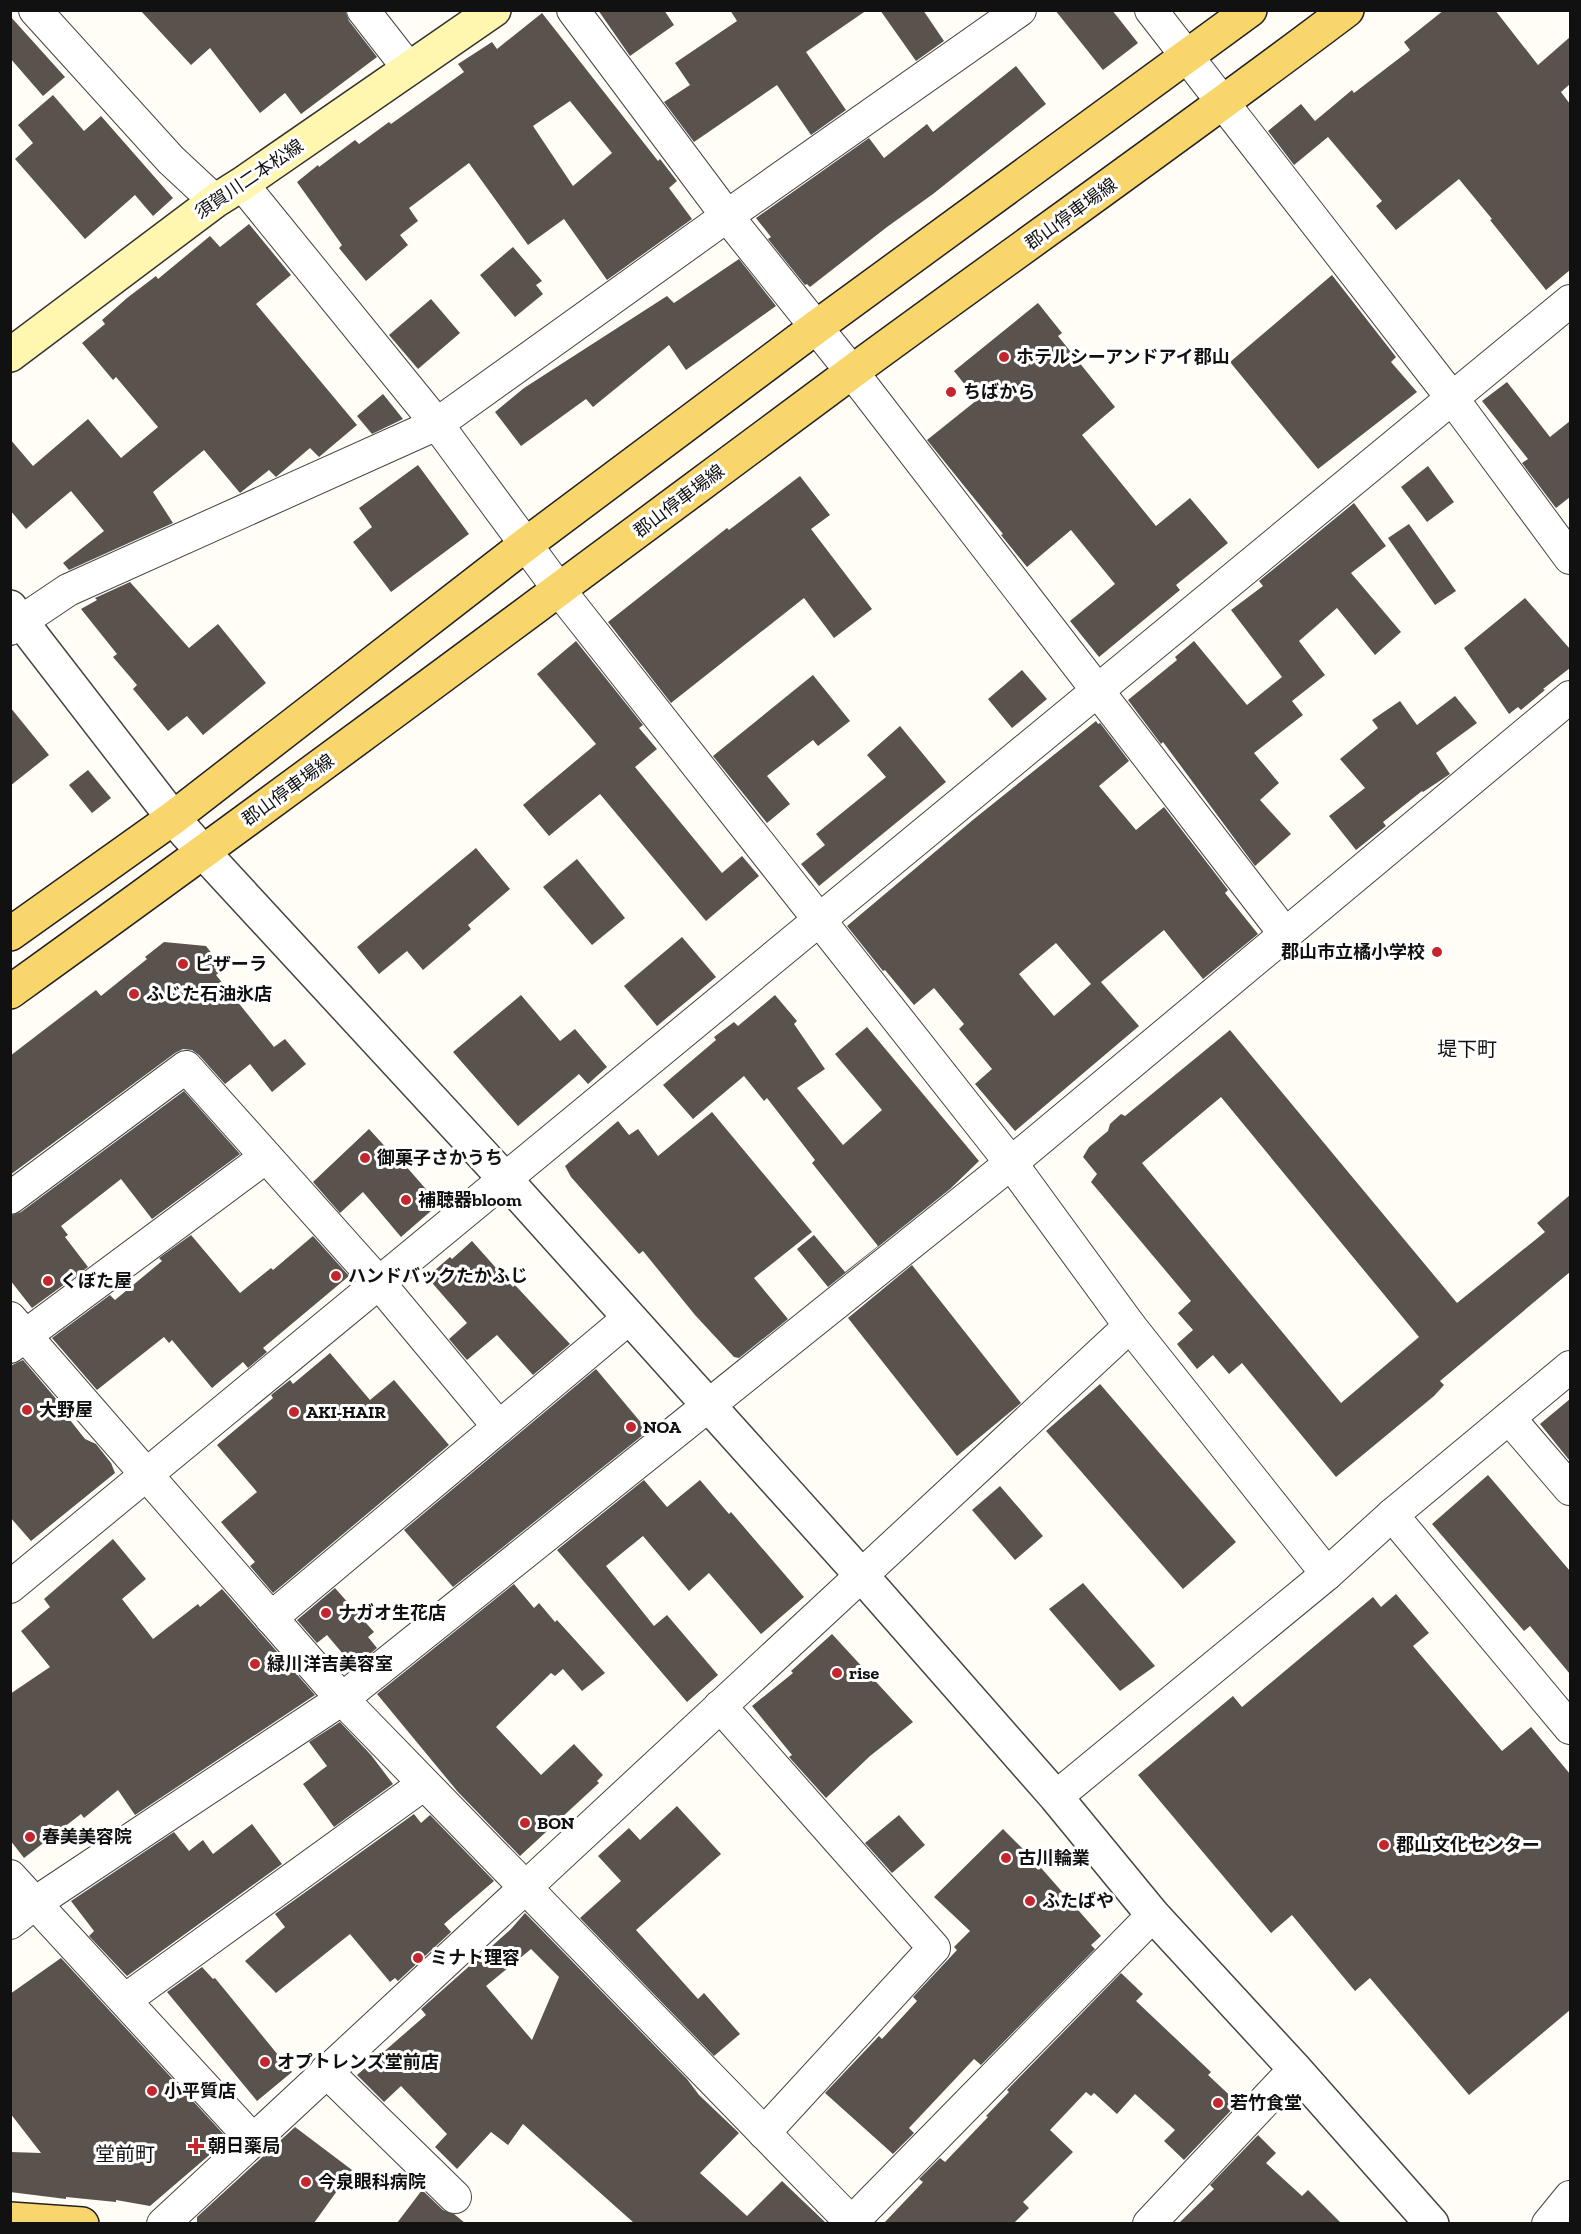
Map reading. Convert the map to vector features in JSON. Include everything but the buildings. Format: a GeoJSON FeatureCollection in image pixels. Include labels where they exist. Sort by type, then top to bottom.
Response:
{"type":"FeatureCollection","features":[{"type":"Feature","properties":{"kind":"main road","name":"須賀川二本松線"},"geometry":{"type":"LineString","coordinates":[[10,354],[229,192],[494,10]]}},
{"type":"Feature","properties":{"kind":"main road"},"geometry":{"type":"LineString","coordinates":[[10,934],[173,818],[525,545],[816,328],[1250,10]]}},
{"type":"Feature","properties":{"kind":"main road","name":"郡山停車場線"},"geometry":{"type":"LineString","coordinates":[[10,992],[560,591],[852,372],[1224,103],[1347,10]]}},
{"type":"Feature","properties":{"kind":"main road"},"geometry":{"type":"LineString","coordinates":[[10,2220],[82,2223]]}},
{"type":"Feature","properties":{"kind":"street"},"geometry":{"type":"LineString","coordinates":[[36,10],[171,160],[229,192],[437,424],[560,591],[1011,1163],[1130,1326],[1327,1574]]}},
{"type":"Feature","properties":{"kind":"street"},"geometry":{"type":"LineString","coordinates":[[363,10],[409,69]]}},
{"type":"Feature","properties":{"kind":"street"},"geometry":{"type":"LineString","coordinates":[[573,10],[727,216],[852,372],[1285,934]]}},
{"type":"Feature","properties":{"kind":"street"},"geometry":{"type":"LineString","coordinates":[[1020,10],[437,424],[68,590],[14,619],[173,818],[203,852],[506,1179],[708,1407],[862,1576],[1056,1797],[1153,1914],[1432,2223]]}},
{"type":"Feature","properties":{"kind":"street"},"geometry":{"type":"LineString","coordinates":[[1151,10],[1452,398],[1570,558]]}},
{"type":"Feature","properties":{"kind":"street"},"geometry":{"type":"LineString","coordinates":[[10,1587],[1570,301]]}},
{"type":"Feature","properties":{"kind":"street"},"geometry":{"type":"LineString","coordinates":[[10,1923],[35,1903],[342,1699],[1011,1163],[1570,698]]}},
{"type":"Feature","properties":{"kind":"street"},"geometry":{"type":"LineString","coordinates":[[10,1198],[186,1067],[379,1283],[499,1427]]}},
{"type":"Feature","properties":{"kind":"street"},"geometry":{"type":"LineString","coordinates":[[266,1157],[16,1333],[146,1475],[342,1699],[852,2223],[1153,1914]]}},
{"type":"Feature","properties":{"kind":"street"},"geometry":{"type":"LineString","coordinates":[[271,1618],[629,1318]]}},
{"type":"Feature","properties":{"kind":"street"},"geometry":{"type":"LineString","coordinates":[[163,2223],[1130,1326]]}},
{"type":"Feature","properties":{"kind":"street"},"geometry":{"type":"LineString","coordinates":[[1056,1797],[1327,1574],[1392,1515],[1570,1367]]}},
{"type":"Feature","properties":{"kind":"street"},"geometry":{"type":"LineString","coordinates":[[1509,1418],[1570,1489]]}},
{"type":"Feature","properties":{"kind":"street"},"geometry":{"type":"LineString","coordinates":[[1392,1515],[1570,1728]]}},
{"type":"Feature","properties":{"kind":"street"},"geometry":{"type":"LineString","coordinates":[[720,1706],[934,1948],[764,2133]]}},
{"type":"Feature","properties":{"kind":"street"},"geometry":{"type":"LineString","coordinates":[[125,2000],[424,1784]]}},
{"type":"Feature","properties":{"kind":"street"},"geometry":{"type":"LineString","coordinates":[[10,1875],[252,2139]]}},
{"type":"Feature","properties":{"kind":"street"},"geometry":{"type":"LineString","coordinates":[[1149,2223],[1295,2069]]}},
{"type":"Feature","properties":{"kind":"street"},"geometry":{"type":"LineString","coordinates":[[326,2071],[456,2197]]}},
{"type":"Feature","properties":{"kind":"street"},"geometry":{"type":"LineString","coordinates":[[1548,2223],[1570,2197]]}},
{"type":"Feature","properties":{"kind":"place","name":"ホテルシーアンドアイ郡山"},"geometry":{"type":"Point","coordinates":[1004,357]}},
{"type":"Feature","properties":{"kind":"place","name":"ちばから"},"geometry":{"type":"Point","coordinates":[951,392]}},
{"type":"Feature","properties":{"kind":"place","name":"郡山市立橘小学校"},"geometry":{"type":"Point","coordinates":[1437,952]}},
{"type":"Feature","properties":{"kind":"place","name":"ピザーラ"},"geometry":{"type":"Point","coordinates":[183,964]}},
{"type":"Feature","properties":{"kind":"place","name":"ふじた石油氷店"},"geometry":{"type":"Point","coordinates":[134,994]}},
{"type":"Feature","properties":{"kind":"place","name":"御菓子さかうち"},"geometry":{"type":"Point","coordinates":[365,1158]}},
{"type":"Feature","properties":{"kind":"place","name":"補聴器bloom"},"geometry":{"type":"Point","coordinates":[406,1200]}},
{"type":"Feature","properties":{"kind":"place","name":"ハンドバックたかふじ"},"geometry":{"type":"Point","coordinates":[336,1276]}},
{"type":"Feature","properties":{"kind":"place","name":"くぼた屋"},"geometry":{"type":"Point","coordinates":[48,1281]}},
{"type":"Feature","properties":{"kind":"place","name":"大野屋"},"geometry":{"type":"Point","coordinates":[27,1410]}},
{"type":"Feature","properties":{"kind":"place","name":"AKI-HAIR"},"geometry":{"type":"Point","coordinates":[294,1412]}},
{"type":"Feature","properties":{"kind":"place","name":"NOA"},"geometry":{"type":"Point","coordinates":[631,1427]}},
{"type":"Feature","properties":{"kind":"place","name":"ナガオ生花店"},"geometry":{"type":"Point","coordinates":[326,1613]}},
{"type":"Feature","properties":{"kind":"place","name":"緑川洋吉美容室"},"geometry":{"type":"Point","coordinates":[255,1664]}},
{"type":"Feature","properties":{"kind":"place","name":"rise"},"geometry":{"type":"Point","coordinates":[837,1673]}},
{"type":"Feature","properties":{"kind":"place","name":"BON"},"geometry":{"type":"Point","coordinates":[525,1823]}},
{"type":"Feature","properties":{"kind":"place","name":"春美美容院"},"geometry":{"type":"Point","coordinates":[30,1837]}},
{"type":"Feature","properties":{"kind":"place","name":"郡山文化センター"},"geometry":{"type":"Point","coordinates":[1384,1845]}},
{"type":"Feature","properties":{"kind":"place","name":"古川輪業"},"geometry":{"type":"Point","coordinates":[1006,1858]}},
{"type":"Feature","properties":{"kind":"place","name":"ふたばや"},"geometry":{"type":"Point","coordinates":[1030,1901]}},
{"type":"Feature","properties":{"kind":"place","name":"ミナト理容"},"geometry":{"type":"Point","coordinates":[418,1958]}},
{"type":"Feature","properties":{"kind":"place","name":"オプトレンズ堂前店"},"geometry":{"type":"Point","coordinates":[265,2062]}},
{"type":"Feature","properties":{"kind":"place","name":"小平質店"},"geometry":{"type":"Point","coordinates":[152,2091]}},
{"type":"Feature","properties":{"kind":"place","name":"若竹食堂"},"geometry":{"type":"Point","coordinates":[1218,2103]}},
{"type":"Feature","properties":{"kind":"place","name":"朝日薬局"},"geometry":{"type":"Point","coordinates":[196,2146]}},
{"type":"Feature","properties":{"kind":"place","name":"今泉眼科病院"},"geometry":{"type":"Point","coordinates":[306,2182]}},
{"type":"Feature","properties":{"kind":"district","name":"堤下町"},"geometry":{"type":"Point","coordinates":[1467,1049]}},
{"type":"Feature","properties":{"kind":"district","name":"堂前町"},"geometry":{"type":"Point","coordinates":[125,2154]}}]}
